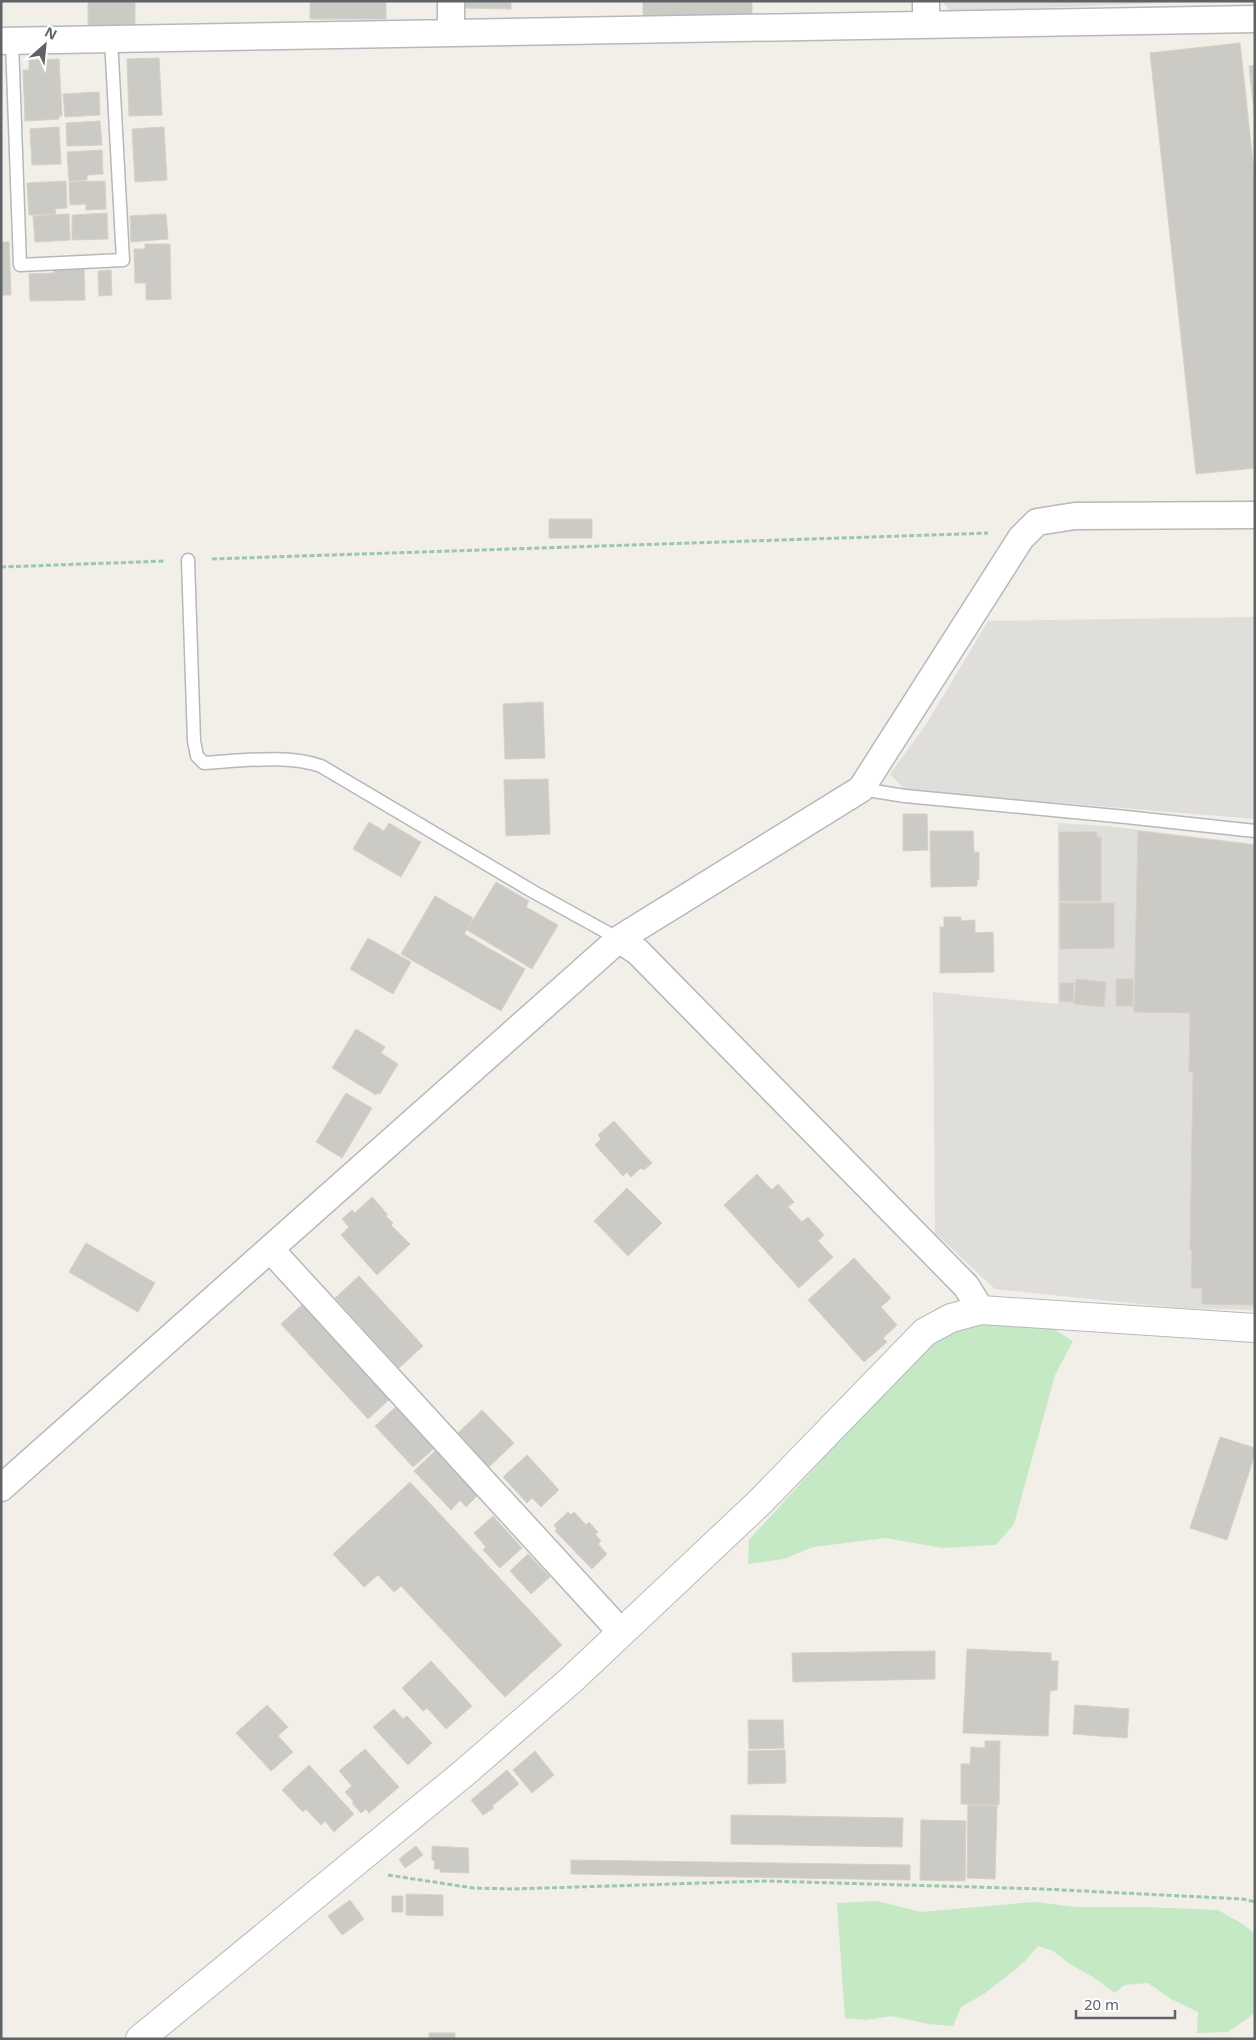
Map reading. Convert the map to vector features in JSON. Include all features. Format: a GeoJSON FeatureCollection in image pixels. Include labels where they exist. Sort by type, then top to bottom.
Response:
{"type":"FeatureCollection","features":[{"type":"Feature","properties":{"kind":"street"},"geometry":{"type":"LineString","coordinates":[[451,1],[451,32]]}},
{"type":"Feature","properties":{"kind":"street"},"geometry":{"type":"LineString","coordinates":[[6,41],[451,32],[926,13],[1255,19]]}},
{"type":"Feature","properties":{"kind":"street"},"geometry":{"type":"LineString","coordinates":[[1,1488],[619,939],[861,789],[1021,538],[1037,522],[1075,516],[1255,514]]}},
{"type":"Feature","properties":{"kind":"street"},"geometry":{"type":"LineString","coordinates":[[619,939],[638,952],[966,1286],[981,1310]]}},
{"type":"Feature","properties":{"kind":"street"},"geometry":{"type":"LineString","coordinates":[[270,1249],[621,1632]]}},
{"type":"Feature","properties":{"kind":"street"},"geometry":{"type":"LineString","coordinates":[[140,2039],[464,1773],[570,1682],[760,1502],[925,1332],[951,1318],[981,1310],[1255,1328]]}},
{"type":"Feature","properties":{"kind":"lane"},"geometry":{"type":"LineString","coordinates":[[6,41],[20,265],[122,260],[111,39]]}},
{"type":"Feature","properties":{"kind":"lane"},"geometry":{"type":"LineString","coordinates":[[188,560],[194,741],[197,756],[204,762],[294,759],[321,766],[532,891],[619,939]]}},
{"type":"Feature","properties":{"kind":"lane"},"geometry":{"type":"LineString","coordinates":[[861,789],[905,796],[1255,831]]}},
{"type":"Feature","properties":{"kind":"path"},"geometry":{"type":"LineString","coordinates":[[1,567],[1000,533],[1021,538]]}},
{"type":"Feature","properties":{"kind":"path"},"geometry":{"type":"LineString","coordinates":[[347,1869],[473,1888],[514,1889],[766,1881],[1043,1889],[1243,1899],[1255,1902]]}},
{"type":"Feature","properties":{"kind":"shaded area"},"geometry":{"type":"Polygon","coordinates":[[[942,1],[1203,1],[951,12],[942,1]]]}},
{"type":"Feature","properties":{"kind":"shaded area"},"geometry":{"type":"Polygon","coordinates":[[[1255,617],[1255,819],[905,790],[890,774],[927,723],[988,621],[1255,617]]]}},
{"type":"Feature","properties":{"kind":"shaded area"},"geometry":{"type":"Polygon","coordinates":[[[1058,823],[1106,826],[1255,844],[1255,1310],[1179,1308],[995,1289],[935,1233],[933,992],[1058,1004],[1058,823]]]}},
{"type":"Feature","properties":{"kind":"green space"},"geometry":{"type":"Polygon","coordinates":[[[1021,1323],[1052,1328],[1073,1341],[1055,1375],[1014,1524],[996,1545],[942,1548],[886,1538],[813,1547],[784,1559],[748,1564],[749,1540],[862,1416],[939,1337],[970,1326],[1021,1323]]]}},
{"type":"Feature","properties":{"kind":"green space"},"geometry":{"type":"Polygon","coordinates":[[[877,1901],[921,1912],[1034,1902],[1076,1907],[1218,1910],[1243,1924],[1255,1934],[1255,2013],[1228,2032],[1197,2033],[1198,2012],[1171,1999],[1148,1983],[1124,1985],[1115,1993],[1053,1951],[1038,1946],[1012,1972],[984,1994],[961,2007],[953,2026],[929,2024],[891,2016],[866,2020],[845,2018],[837,1903],[877,1901]]]}},
{"type":"Feature","properties":{"kind":"building"},"geometry":{"type":"Polygon","coordinates":[[[88,1],[135,1],[135,27],[88,27],[88,1]]]}},
{"type":"Feature","properties":{"kind":"building"},"geometry":{"type":"Polygon","coordinates":[[[310,1],[386,1],[386,19],[310,19],[310,1]]]}},
{"type":"Feature","properties":{"kind":"building"},"geometry":{"type":"Polygon","coordinates":[[[465,1],[511,1],[511,9],[465,8],[465,1]]]}},
{"type":"Feature","properties":{"kind":"building"},"geometry":{"type":"Polygon","coordinates":[[[643,1],[752,1],[752,20],[643,19],[643,1]]]}},
{"type":"Feature","properties":{"kind":"building"},"geometry":{"type":"Polygon","coordinates":[[[1240,43],[1255,181],[1255,468],[1196,474],[1150,53],[1240,43]]]}},
{"type":"Feature","properties":{"kind":"building"},"geometry":{"type":"Polygon","coordinates":[[[159,58],[162,115],[129,116],[127,59],[159,58]]]}},
{"type":"Feature","properties":{"kind":"building"},"geometry":{"type":"Polygon","coordinates":[[[59,59],[62,116],[59,116],[59,119],[25,121],[23,70],[29,70],[29,60],[59,59]]]}},
{"type":"Feature","properties":{"kind":"building"},"geometry":{"type":"Polygon","coordinates":[[[1255,65],[1255,121],[1249,66],[1255,65]]]}},
{"type":"Feature","properties":{"kind":"building"},"geometry":{"type":"Polygon","coordinates":[[[99,92],[100,115],[65,117],[63,94],[99,92]]]}},
{"type":"Feature","properties":{"kind":"building"},"geometry":{"type":"Polygon","coordinates":[[[100,121],[102,145],[67,146],[66,123],[100,121]]]}},
{"type":"Feature","properties":{"kind":"building"},"geometry":{"type":"Polygon","coordinates":[[[59,127],[61,164],[32,165],[30,129],[59,127]]]}},
{"type":"Feature","properties":{"kind":"building"},"geometry":{"type":"Polygon","coordinates":[[[164,127],[167,180],[135,182],[132,129],[164,127]]]}},
{"type":"Feature","properties":{"kind":"building"},"geometry":{"type":"Polygon","coordinates":[[[102,150],[103,174],[87,175],[87,180],[69,181],[67,152],[102,150]]]}},
{"type":"Feature","properties":{"kind":"building"},"geometry":{"type":"Polygon","coordinates":[[[66,181],[67,208],[55,209],[56,214],[29,215],[27,183],[66,181]]]}},
{"type":"Feature","properties":{"kind":"building"},"geometry":{"type":"Polygon","coordinates":[[[105,181],[106,209],[86,210],[86,204],[70,205],[69,182],[105,181]]]}},
{"type":"Feature","properties":{"kind":"building"},"geometry":{"type":"Polygon","coordinates":[[[107,213],[108,239],[72,240],[72,215],[107,213]]]}},
{"type":"Feature","properties":{"kind":"building"},"geometry":{"type":"Polygon","coordinates":[[[69,214],[70,240],[35,242],[33,216],[69,214]]]}},
{"type":"Feature","properties":{"kind":"building"},"geometry":{"type":"Polygon","coordinates":[[[166,214],[168,239],[131,242],[130,216],[166,214]]]}},
{"type":"Feature","properties":{"kind":"building"},"geometry":{"type":"Polygon","coordinates":[[[1,242],[9,242],[11,295],[1,295],[1,242]]]}},
{"type":"Feature","properties":{"kind":"building"},"geometry":{"type":"Polygon","coordinates":[[[145,244],[170,244],[171,299],[146,300],[146,283],[135,283],[134,249],[145,249],[145,244]]]}},
{"type":"Feature","properties":{"kind":"building"},"geometry":{"type":"Polygon","coordinates":[[[84,268],[85,300],[30,301],[29,274],[54,273],[54,269],[84,268]]]}},
{"type":"Feature","properties":{"kind":"building"},"geometry":{"type":"Polygon","coordinates":[[[111,270],[112,295],[99,296],[98,271],[111,270]]]}},
{"type":"Feature","properties":{"kind":"building"},"geometry":{"type":"Polygon","coordinates":[[[549,519],[592,519],[592,538],[549,538],[549,519]]]}},
{"type":"Feature","properties":{"kind":"building"},"geometry":{"type":"Polygon","coordinates":[[[543,702],[545,758],[505,759],[503,704],[543,702]]]}},
{"type":"Feature","properties":{"kind":"building"},"geometry":{"type":"Polygon","coordinates":[[[548,779],[550,834],[506,836],[504,780],[548,779]]]}},
{"type":"Feature","properties":{"kind":"building"},"geometry":{"type":"Polygon","coordinates":[[[903,814],[927,814],[928,850],[903,851],[903,814]]]}},
{"type":"Feature","properties":{"kind":"building"},"geometry":{"type":"Polygon","coordinates":[[[369,822],[384,831],[389,823],[421,842],[401,877],[353,849],[369,822]]]}},
{"type":"Feature","properties":{"kind":"building"},"geometry":{"type":"Polygon","coordinates":[[[930,831],[973,831],[974,852],[979,852],[979,879],[977,880],[977,886],[931,887],[930,831]]]}},
{"type":"Feature","properties":{"kind":"building"},"geometry":{"type":"Polygon","coordinates":[[[1138,831],[1255,845],[1255,1305],[1202,1304],[1202,1288],[1191,1288],[1193,1072],[1189,1072],[1190,1013],[1134,1012],[1138,831]]]}},
{"type":"Feature","properties":{"kind":"building"},"geometry":{"type":"Polygon","coordinates":[[[1059,832],[1097,832],[1097,837],[1101,837],[1101,901],[1060,901],[1059,832]]]}},
{"type":"Feature","properties":{"kind":"building"},"geometry":{"type":"Polygon","coordinates":[[[496,882],[529,901],[526,907],[558,925],[532,969],[467,930],[496,882]]]}},
{"type":"Feature","properties":{"kind":"building"},"geometry":{"type":"Polygon","coordinates":[[[435,896],[473,918],[464,934],[525,969],[501,1011],[401,954],[435,896]]]}},
{"type":"Feature","properties":{"kind":"building"},"geometry":{"type":"Polygon","coordinates":[[[1060,903],[1114,903],[1114,948],[1060,949],[1060,903]]]}},
{"type":"Feature","properties":{"kind":"building"},"geometry":{"type":"Polygon","coordinates":[[[944,917],[961,917],[961,921],[975,920],[975,933],[993,932],[994,972],[940,973],[940,927],[944,927],[944,917]]]}},
{"type":"Feature","properties":{"kind":"building"},"geometry":{"type":"Polygon","coordinates":[[[368,938],[411,962],[393,994],[350,969],[368,938]]]}},
{"type":"Feature","properties":{"kind":"building"},"geometry":{"type":"Polygon","coordinates":[[[1076,979],[1106,982],[1104,1007],[1074,1004],[1076,979]]]}},
{"type":"Feature","properties":{"kind":"building"},"geometry":{"type":"Polygon","coordinates":[[[1116,979],[1133,979],[1133,1006],[1116,1006],[1116,979]]]}},
{"type":"Feature","properties":{"kind":"building"},"geometry":{"type":"Polygon","coordinates":[[[1060,983],[1074,983],[1073,1002],[1060,1001],[1060,983]]]}},
{"type":"Feature","properties":{"kind":"building"},"geometry":{"type":"Polygon","coordinates":[[[356,1029],[385,1047],[381,1053],[398,1064],[380,1094],[377,1093],[376,1095],[332,1068],[356,1029]]]}},
{"type":"Feature","properties":{"kind":"building"},"geometry":{"type":"Polygon","coordinates":[[[346,1093],[372,1108],[342,1158],[316,1142],[346,1093]]]}},
{"type":"Feature","properties":{"kind":"building"},"geometry":{"type":"Polygon","coordinates":[[[614,1121],[652,1163],[644,1170],[641,1168],[631,1177],[627,1172],[623,1176],[595,1145],[601,1139],[598,1135],[614,1121]]]}},
{"type":"Feature","properties":{"kind":"building"},"geometry":{"type":"Polygon","coordinates":[[[757,1174],[772,1190],[778,1184],[794,1202],[788,1207],[802,1222],[808,1217],[824,1235],[818,1241],[833,1257],[799,1288],[724,1205],[757,1174]]]}},
{"type":"Feature","properties":{"kind":"building"},"geometry":{"type":"Polygon","coordinates":[[[627,1188],[662,1223],[628,1256],[594,1221],[627,1188]]]}},
{"type":"Feature","properties":{"kind":"building"},"geometry":{"type":"Polygon","coordinates":[[[372,1197],[387,1214],[386,1216],[393,1223],[391,1225],[410,1244],[377,1275],[341,1235],[349,1227],[342,1219],[352,1210],[355,1213],[372,1197]]]}},
{"type":"Feature","properties":{"kind":"building"},"geometry":{"type":"Polygon","coordinates":[[[86,1243],[155,1283],[138,1312],[69,1272],[86,1243]]]}},
{"type":"Feature","properties":{"kind":"building"},"geometry":{"type":"Polygon","coordinates":[[[854,1258],[891,1298],[881,1307],[897,1325],[883,1338],[887,1342],[864,1362],[808,1300],[854,1258]]]}},
{"type":"Feature","properties":{"kind":"building"},"geometry":{"type":"Polygon","coordinates":[[[359,1276],[423,1346],[399,1368],[335,1298],[359,1276]]]}},
{"type":"Feature","properties":{"kind":"building"},"geometry":{"type":"Polygon","coordinates":[[[304,1303],[391,1398],[368,1419],[281,1324],[304,1303]]]}},
{"type":"Feature","properties":{"kind":"building"},"geometry":{"type":"Polygon","coordinates":[[[401,1402],[439,1444],[413,1467],[375,1426],[401,1402]]]}},
{"type":"Feature","properties":{"kind":"building"},"geometry":{"type":"Polygon","coordinates":[[[482,1410],[514,1443],[489,1467],[457,1434],[482,1410]]]}},
{"type":"Feature","properties":{"kind":"building"},"geometry":{"type":"Polygon","coordinates":[[[1220,1437],[1255,1448],[1255,1454],[1227,1540],[1190,1528],[1220,1437]]]}},
{"type":"Feature","properties":{"kind":"building"},"geometry":{"type":"Polygon","coordinates":[[[437,1449],[479,1494],[466,1507],[460,1500],[451,1510],[414,1471],[437,1449]]]}},
{"type":"Feature","properties":{"kind":"building"},"geometry":{"type":"Polygon","coordinates":[[[527,1455],[559,1490],[541,1507],[532,1498],[527,1503],[503,1477],[527,1455]]]}},
{"type":"Feature","properties":{"kind":"building"},"geometry":{"type":"Polygon","coordinates":[[[410,1482],[562,1645],[505,1697],[401,1586],[394,1592],[378,1575],[364,1587],[333,1554],[410,1482]]]}},
{"type":"Feature","properties":{"kind":"building"},"geometry":{"type":"Polygon","coordinates":[[[568,1512],[571,1515],[574,1512],[586,1525],[589,1522],[598,1532],[595,1534],[601,1541],[598,1544],[607,1554],[592,1569],[555,1531],[557,1529],[554,1525],[568,1512]]]}},
{"type":"Feature","properties":{"kind":"building"},"geometry":{"type":"Polygon","coordinates":[[[493,1516],[522,1548],[500,1568],[483,1550],[486,1547],[474,1533],[493,1516]]]}},
{"type":"Feature","properties":{"kind":"building"},"geometry":{"type":"Polygon","coordinates":[[[528,1554],[550,1577],[531,1594],[510,1571],[528,1554]]]}},
{"type":"Feature","properties":{"kind":"building"},"geometry":{"type":"Polygon","coordinates":[[[967,1649],[1051,1653],[1051,1661],[1058,1661],[1057,1690],[1050,1691],[1048,1736],[963,1733],[967,1649]]]}},
{"type":"Feature","properties":{"kind":"building"},"geometry":{"type":"Polygon","coordinates":[[[935,1651],[935,1679],[793,1682],[792,1653],[935,1651]]]}},
{"type":"Feature","properties":{"kind":"building"},"geometry":{"type":"Polygon","coordinates":[[[431,1661],[472,1706],[446,1729],[427,1708],[423,1711],[402,1688],[431,1661]]]}},
{"type":"Feature","properties":{"kind":"building"},"geometry":{"type":"Polygon","coordinates":[[[267,1705],[288,1727],[278,1736],[293,1752],[271,1771],[236,1733],[267,1705]]]}},
{"type":"Feature","properties":{"kind":"building"},"geometry":{"type":"Polygon","coordinates":[[[1075,1705],[1129,1709],[1127,1738],[1073,1734],[1075,1705]]]}},
{"type":"Feature","properties":{"kind":"building"},"geometry":{"type":"Polygon","coordinates":[[[394,1709],[403,1719],[407,1716],[432,1743],[408,1765],[373,1727],[394,1709]]]}},
{"type":"Feature","properties":{"kind":"building"},"geometry":{"type":"Polygon","coordinates":[[[748,1720],[783,1720],[784,1748],[749,1749],[748,1720]]]}},
{"type":"Feature","properties":{"kind":"building"},"geometry":{"type":"Polygon","coordinates":[[[985,1741],[1000,1741],[999,1805],[961,1804],[961,1764],[970,1764],[971,1747],[985,1748],[985,1741]]]}},
{"type":"Feature","properties":{"kind":"building"},"geometry":{"type":"Polygon","coordinates":[[[365,1749],[399,1787],[369,1813],[366,1809],[361,1813],[345,1792],[352,1786],[339,1771],[365,1749]]]}},
{"type":"Feature","properties":{"kind":"building"},"geometry":{"type":"Polygon","coordinates":[[[785,1750],[786,1783],[748,1784],[748,1751],[785,1750]]]}},
{"type":"Feature","properties":{"kind":"building"},"geometry":{"type":"Polygon","coordinates":[[[535,1751],[554,1775],[532,1793],[513,1770],[535,1751]]]}},
{"type":"Feature","properties":{"kind":"building"},"geometry":{"type":"Polygon","coordinates":[[[309,1765],[354,1814],[334,1832],[325,1821],[321,1825],[306,1809],[303,1812],[282,1790],[309,1765]]]}},
{"type":"Feature","properties":{"kind":"building"},"geometry":{"type":"Polygon","coordinates":[[[507,1770],[519,1784],[492,1806],[494,1808],[483,1815],[471,1800],[507,1770]]]}},
{"type":"Feature","properties":{"kind":"building"},"geometry":{"type":"Polygon","coordinates":[[[968,1805],[997,1806],[995,1879],[967,1878],[968,1805]]]}},
{"type":"Feature","properties":{"kind":"building"},"geometry":{"type":"Polygon","coordinates":[[[731,1815],[903,1818],[902,1847],[731,1844],[731,1815]]]}},
{"type":"Feature","properties":{"kind":"building"},"geometry":{"type":"Polygon","coordinates":[[[921,1820],[966,1821],[965,1881],[920,1880],[921,1820]]]}},
{"type":"Feature","properties":{"kind":"building"},"geometry":{"type":"Polygon","coordinates":[[[416,1846],[423,1855],[405,1868],[399,1859],[416,1846]]]}},
{"type":"Feature","properties":{"kind":"building"},"geometry":{"type":"Polygon","coordinates":[[[432,1846],[468,1848],[469,1873],[440,1872],[441,1869],[434,1869],[435,1861],[432,1860],[432,1846]]]}},
{"type":"Feature","properties":{"kind":"building"},"geometry":{"type":"Polygon","coordinates":[[[571,1860],[910,1865],[910,1880],[571,1874],[571,1860]]]}},
{"type":"Feature","properties":{"kind":"building"},"geometry":{"type":"Polygon","coordinates":[[[406,1894],[443,1895],[443,1916],[406,1915],[406,1894]]]}},
{"type":"Feature","properties":{"kind":"building"},"geometry":{"type":"Polygon","coordinates":[[[392,1896],[403,1896],[403,1912],[392,1912],[392,1896]]]}},
{"type":"Feature","properties":{"kind":"building"},"geometry":{"type":"Polygon","coordinates":[[[350,1900],[364,1919],[342,1935],[328,1916],[350,1900]]]}},
{"type":"Feature","properties":{"kind":"building"},"geometry":{"type":"Polygon","coordinates":[[[429,2033],[455,2033],[455,2039],[429,2039],[429,2033]]]}}]}
